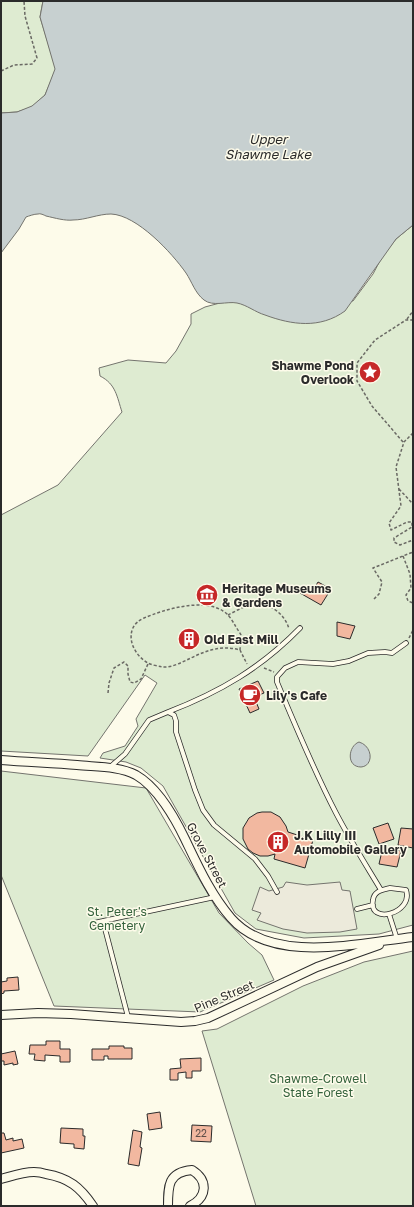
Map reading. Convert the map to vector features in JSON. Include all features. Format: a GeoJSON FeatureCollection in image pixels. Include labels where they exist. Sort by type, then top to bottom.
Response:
{"type":"FeatureCollection","features":[{"type":"Feature","properties":{"kind":"street","name":"Grove Street"},"geometry":{"type":"LineString","coordinates":[[1,760],[109,768],[135,774],[146,782],[158,795],[179,827],[215,897],[231,918],[244,930],[258,938],[284,946],[333,948],[397,939]]}},
{"type":"Feature","properties":{"kind":"street"},"geometry":{"type":"LineString","coordinates":[[397,939],[413,932]]}},
{"type":"Feature","properties":{"kind":"street"},"geometry":{"type":"LineString","coordinates":[[397,939],[413,937]]}},
{"type":"Feature","properties":{"kind":"street","name":"Pine Street"},"geometry":{"type":"LineString","coordinates":[[1,1015],[38,1013],[181,1022],[195,1021],[208,1018],[317,967],[397,939]]}},
{"type":"Feature","properties":{"kind":"street"},"geometry":{"type":"LineString","coordinates":[[168,1206],[168,1192],[172,1178],[174,1175],[181,1172],[192,1170],[199,1174],[204,1182],[204,1188],[203,1194],[194,1204],[190,1206]]}},
{"type":"Feature","properties":{"kind":"street"},"geometry":{"type":"LineString","coordinates":[[1,1179],[34,1172],[57,1176],[68,1180],[78,1188],[93,1206]]}},
{"type":"Feature","properties":{"kind":"lane"},"geometry":{"type":"LineString","coordinates":[[109,768],[125,754],[149,720],[210,695],[258,665],[279,649],[300,628]]}},
{"type":"Feature","properties":{"kind":"lane"},"geometry":{"type":"LineString","coordinates":[[381,890],[336,813],[303,744],[277,682],[277,677],[284,668],[298,662],[333,664],[349,661],[368,653],[392,653],[406,644]]}},
{"type":"Feature","properties":{"kind":"lane"},"geometry":{"type":"LineString","coordinates":[[168,712],[174,715],[176,721],[176,732],[203,810],[214,825],[255,859],[268,876],[277,892]]}},
{"type":"Feature","properties":{"kind":"lane"},"geometry":{"type":"LineString","coordinates":[[410,905],[406,909],[399,912],[389,914],[379,913],[375,910],[373,905],[373,898],[381,890],[396,888],[406,890],[410,894],[412,900]]}},
{"type":"Feature","properties":{"kind":"lane"},"geometry":{"type":"LineString","coordinates":[[94,923],[215,897]]}},
{"type":"Feature","properties":{"kind":"lane"},"geometry":{"type":"LineString","coordinates":[[358,909],[373,905]]}},
{"type":"Feature","properties":{"kind":"lane"},"geometry":{"type":"LineString","coordinates":[[389,914],[397,939]]}},
{"type":"Feature","properties":{"kind":"lane"},"geometry":{"type":"LineString","coordinates":[[103,921],[128,1018]]}},
{"type":"Feature","properties":{"kind":"path"},"geometry":{"type":"LineString","coordinates":[[1,71],[14,65],[32,64],[37,58],[25,16],[24,1]]}},
{"type":"Feature","properties":{"kind":"path"},"geometry":{"type":"LineString","coordinates":[[404,442],[372,406],[361,388],[357,381],[357,363],[375,340],[406,320],[413,311]]}},
{"type":"Feature","properties":{"kind":"path"},"geometry":{"type":"LineString","coordinates":[[406,320],[413,320]]}},
{"type":"Feature","properties":{"kind":"path"},"geometry":{"type":"LineString","coordinates":[[413,434],[404,442],[396,467],[401,506],[389,523],[391,530],[407,522],[412,522],[412,527],[394,538],[394,542],[400,545],[413,540]]}},
{"type":"Feature","properties":{"kind":"path"},"geometry":{"type":"LineString","coordinates":[[399,489],[413,504]]}},
{"type":"Feature","properties":{"kind":"path"},"geometry":{"type":"LineString","coordinates":[[374,599],[380,594],[382,582],[373,568],[413,552]]}},
{"type":"Feature","properties":{"kind":"path"},"geometry":{"type":"LineString","coordinates":[[403,556],[410,574],[411,588],[406,595],[408,601],[413,604]]}},
{"type":"Feature","properties":{"kind":"path"},"geometry":{"type":"LineString","coordinates":[[228,615],[243,608],[257,604],[269,606],[282,615],[289,627],[291,637]]}},
{"type":"Feature","properties":{"kind":"path"},"geometry":{"type":"LineString","coordinates":[[240,650],[232,648],[218,648],[204,652],[177,665],[163,667],[148,663],[137,654],[131,642],[131,629],[138,620],[169,609],[192,606],[209,606],[224,611],[232,620],[241,636],[240,650],[247,664],[258,665],[279,674]]}},
{"type":"Feature","properties":{"kind":"path"},"geometry":{"type":"LineString","coordinates":[[108,693],[109,682],[114,668],[124,662],[128,666],[130,682],[134,683],[141,679],[148,663]]}},
{"type":"Feature","properties":{"kind":"green space"},"geometry":{"type":"Polygon","coordinates":[[[1,1],[43,1],[40,17],[56,69],[45,95],[32,107],[17,112],[1,113],[1,1]]]}},
{"type":"Feature","properties":{"kind":"green space","name":"Heritage Museums & Gardens"},"geometry":{"type":"Polygon","coordinates":[[[413,225],[413,925],[379,934],[304,938],[256,929],[235,913],[163,786],[141,768],[126,762],[100,758],[103,753],[125,746],[138,726],[136,719],[157,683],[145,675],[88,756],[1,751],[1,515],[58,485],[122,412],[113,387],[100,376],[99,368],[128,360],[166,363],[176,351],[191,324],[191,314],[205,307],[231,300],[353,301],[373,274],[382,257],[396,239],[413,225]]]}},
{"type":"Feature","properties":{"kind":"green space","name":"St. Peter's Cemetery"},"geometry":{"type":"Polygon","coordinates":[[[1,771],[146,788],[219,913],[262,955],[274,980],[200,1012],[54,1006],[1,875],[1,771]]]}},
{"type":"Feature","properties":{"kind":"green space","name":"Shawme-Crowell State Forest"},"geometry":{"type":"Polygon","coordinates":[[[413,951],[413,1206],[256,1206],[202,1031],[217,1029],[303,986],[364,962],[413,951]]]}},
{"type":"Feature","properties":{"kind":"shaded area"},"geometry":{"type":"Polygon","coordinates":[[[286,882],[307,885],[340,882],[342,890],[350,891],[357,929],[340,932],[307,933],[283,929],[257,920],[261,913],[252,910],[260,887],[269,891],[283,887],[286,882]]]}},
{"type":"Feature","properties":{"kind":"water","name":"Upper Shawme Lake"},"geometry":{"type":"Polygon","coordinates":[[[43,1],[413,1],[413,225],[396,239],[345,311],[326,321],[306,324],[285,321],[265,315],[237,303],[208,302],[198,294],[180,265],[153,236],[132,221],[121,216],[111,214],[70,220],[63,220],[40,214],[26,217],[1,253],[1,113],[17,112],[32,106],[45,95],[55,69],[40,17],[43,1]]]}},
{"type":"Feature","properties":{"kind":"water"},"geometry":{"type":"Polygon","coordinates":[[[359,742],[367,747],[370,756],[368,763],[361,767],[353,764],[350,756],[355,744],[359,742]]]}},
{"type":"Feature","properties":{"kind":"building"},"geometry":{"type":"Polygon","coordinates":[[[318,582],[331,589],[321,605],[300,593],[304,587],[312,592],[318,582]]]}},
{"type":"Feature","properties":{"kind":"building"},"geometry":{"type":"Polygon","coordinates":[[[337,622],[355,626],[350,639],[337,636],[337,622]]]}},
{"type":"Feature","properties":{"kind":"building","name":"Old East Mill"},"geometry":{"type":"Polygon","coordinates":[[[184,635],[192,635],[193,643],[185,644],[184,635]]]}},
{"type":"Feature","properties":{"kind":"building","name":"Lily's Cafe"},"geometry":{"type":"Polygon","coordinates":[[[258,681],[264,693],[254,697],[259,709],[250,713],[239,689],[258,681]]]}},
{"type":"Feature","properties":{"kind":"building","name":"J.K Lilly III Automobile Gallery"},"geometry":{"type":"Polygon","coordinates":[[[262,812],[271,812],[280,817],[288,832],[313,840],[305,868],[274,859],[275,854],[260,856],[248,849],[243,839],[243,828],[249,818],[262,812]]]}},
{"type":"Feature","properties":{"kind":"building"},"geometry":{"type":"Polygon","coordinates":[[[388,823],[394,839],[379,844],[373,828],[388,823]]]}},
{"type":"Feature","properties":{"kind":"building"},"geometry":{"type":"Polygon","coordinates":[[[401,828],[413,829],[413,848],[398,845],[401,828]]]}},
{"type":"Feature","properties":{"kind":"building"},"geometry":{"type":"Polygon","coordinates":[[[383,847],[401,851],[397,867],[379,864],[383,847]]]}},
{"type":"Feature","properties":{"kind":"building"},"geometry":{"type":"Polygon","coordinates":[[[18,977],[19,990],[4,991],[4,993],[1,994],[1,982],[7,981],[7,978],[18,977]]]}},
{"type":"Feature","properties":{"kind":"building"},"geometry":{"type":"Polygon","coordinates":[[[46,1041],[60,1041],[60,1049],[70,1049],[70,1062],[60,1062],[60,1056],[45,1055],[45,1061],[34,1060],[35,1054],[29,1054],[30,1045],[46,1045],[46,1041]]]}},
{"type":"Feature","properties":{"kind":"building"},"geometry":{"type":"Polygon","coordinates":[[[109,1046],[124,1046],[124,1048],[132,1048],[132,1059],[108,1059],[108,1056],[104,1056],[104,1060],[92,1060],[92,1049],[109,1049],[109,1046]]]}},
{"type":"Feature","properties":{"kind":"building"},"geometry":{"type":"Polygon","coordinates":[[[15,1051],[18,1064],[13,1065],[13,1063],[4,1065],[4,1061],[1,1061],[1,1054],[15,1051]]]}},
{"type":"Feature","properties":{"kind":"building"},"geometry":{"type":"Polygon","coordinates":[[[201,1058],[201,1071],[192,1071],[192,1078],[186,1078],[186,1072],[178,1073],[178,1080],[170,1080],[170,1069],[181,1068],[180,1059],[201,1058]]]}},
{"type":"Feature","properties":{"kind":"building"},"geometry":{"type":"Polygon","coordinates":[[[160,1112],[162,1128],[149,1130],[147,1114],[160,1112]]]}},
{"type":"Feature","properties":{"kind":"building"},"geometry":{"type":"Polygon","coordinates":[[[192,1125],[212,1126],[211,1142],[191,1141],[192,1125]]]}},
{"type":"Feature","properties":{"kind":"building"},"geometry":{"type":"Polygon","coordinates":[[[61,1128],[83,1129],[83,1136],[85,1136],[84,1149],[74,1148],[74,1144],[60,1143],[61,1128]]]}},
{"type":"Feature","properties":{"kind":"building"},"geometry":{"type":"Polygon","coordinates":[[[133,1130],[142,1132],[140,1147],[142,1148],[139,1166],[128,1164],[133,1130]]]}},
{"type":"Feature","properties":{"kind":"building"},"geometry":{"type":"Polygon","coordinates":[[[1,1133],[4,1133],[6,1140],[13,1138],[13,1141],[22,1139],[24,1148],[1,1153],[1,1133]]]}},
{"type":"Feature","properties":{"kind":"place","name":"Shawme Pond Overlook"},"geometry":{"type":"Point","coordinates":[370,372]}},
{"type":"Feature","properties":{"kind":"place","name":"Heritage Museums & Gardens"},"geometry":{"type":"Point","coordinates":[207,595]}},
{"type":"Feature","properties":{"kind":"place","name":"Old East Mill"},"geometry":{"type":"Point","coordinates":[189,639]}},
{"type":"Feature","properties":{"kind":"place","name":"Lily's Cafe"},"geometry":{"type":"Point","coordinates":[250,695]}},
{"type":"Feature","properties":{"kind":"place","name":"J.K Lilly III Automobile Gallery"},"geometry":{"type":"Point","coordinates":[278,842]}}]}
